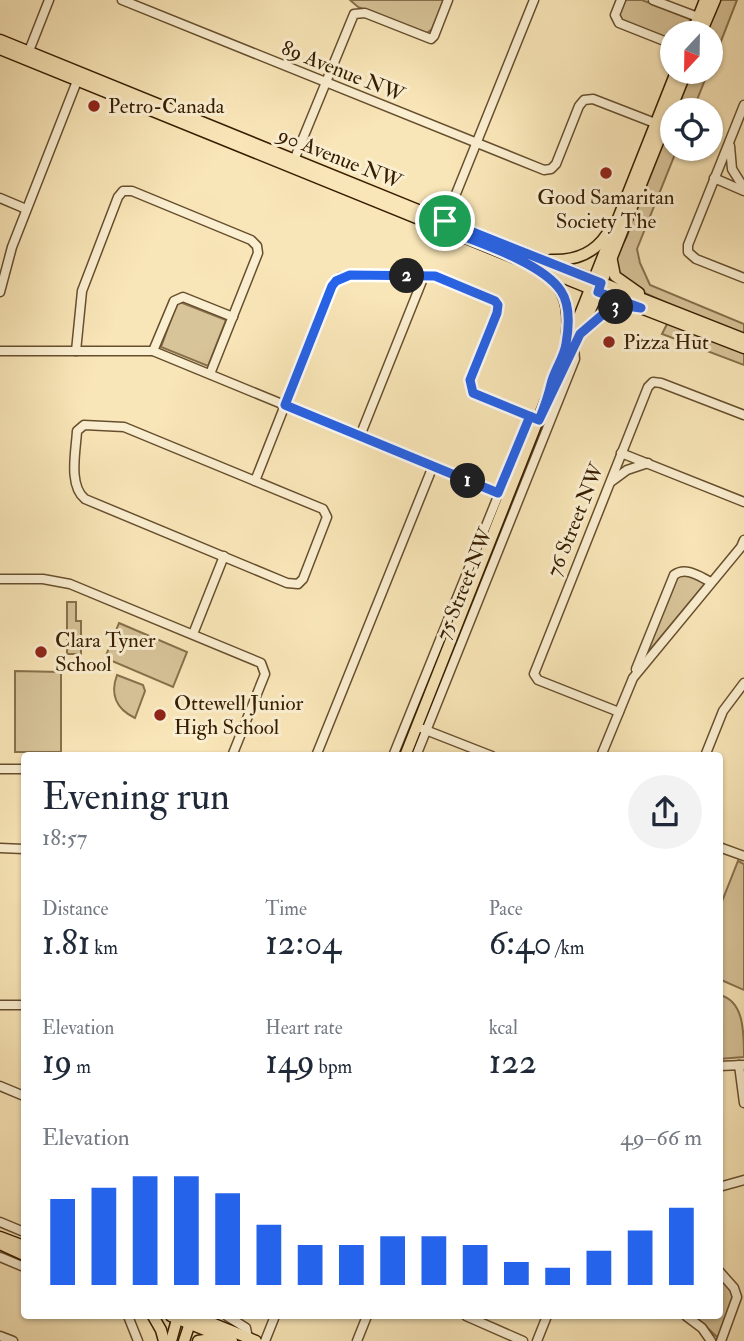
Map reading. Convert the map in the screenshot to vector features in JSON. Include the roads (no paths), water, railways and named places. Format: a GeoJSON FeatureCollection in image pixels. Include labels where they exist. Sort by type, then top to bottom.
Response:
{"type":"FeatureCollection","features":[{"type":"Feature","properties":{"kind":"main road"},"geometry":{"type":"LineString","coordinates":[[702,19],[705,0]]}},
{"type":"Feature","properties":{"kind":"main road"},"geometry":{"type":"LineString","coordinates":[[702,19],[715,0]]}},
{"type":"Feature","properties":{"kind":"main road","name":"90 Avenue NW"},"geometry":{"type":"LineString","coordinates":[[0,40],[27,56]]}},
{"type":"Feature","properties":{"kind":"main road","name":"90 Avenue NW"},"geometry":{"type":"LineString","coordinates":[[0,49],[27,56],[444,225],[542,260],[641,308],[744,348]]}},
{"type":"Feature","properties":{"kind":"main road","name":"75 Street NW"},"geometry":{"type":"LineString","coordinates":[[570,347],[580,334],[617,219],[660,125]]}},
{"type":"Feature","properties":{"kind":"main road","name":"75 Street NW"},"geometry":{"type":"LineString","coordinates":[[407,752],[422,728],[503,495],[534,418],[550,393],[550,385],[612,255],[660,125]]}},
{"type":"Feature","properties":{"kind":"main road"},"geometry":{"type":"LineString","coordinates":[[542,260],[565,260],[591,252],[617,219]]}},
{"type":"Feature","properties":{"kind":"main road","name":"90 Avenue NW"},"geometry":{"type":"LineString","coordinates":[[444,225],[517,259],[653,304],[744,340]]}},
{"type":"Feature","properties":{"kind":"main road"},"geometry":{"type":"LineString","coordinates":[[612,255],[615,276],[653,304]]}},
{"type":"Feature","properties":{"kind":"main road"},"geometry":{"type":"LineString","coordinates":[[517,259],[548,277],[561,290],[569,316],[570,347]]}},
{"type":"Feature","properties":{"kind":"main road"},"geometry":{"type":"LineString","coordinates":[[580,334],[608,310],[626,306],[641,308]]}},
{"type":"Feature","properties":{"kind":"main road"},"geometry":{"type":"LineString","coordinates":[[0,1237],[21,1245]]}},
{"type":"Feature","properties":{"kind":"main road"},"geometry":{"type":"LineString","coordinates":[[0,1244],[21,1254]]}},
{"type":"Feature","properties":{"kind":"main road"},"geometry":{"type":"LineString","coordinates":[[155,1319],[162,1330],[164,1341]]}},
{"type":"Feature","properties":{"kind":"main road"},"geometry":{"type":"LineString","coordinates":[[171,1341],[183,1319]]}},
{"type":"Feature","properties":{"kind":"main road"},"geometry":{"type":"LineString","coordinates":[[184,1319],[184,1341]]}},
{"type":"Feature","properties":{"kind":"main road"},"geometry":{"type":"LineString","coordinates":[[186,1319],[229,1336]]}},
{"type":"Feature","properties":{"kind":"main road"},"geometry":{"type":"LineString","coordinates":[[215,1319],[229,1336]]}},
{"type":"Feature","properties":{"kind":"main road"},"geometry":{"type":"LineString","coordinates":[[198,1341],[229,1336],[259,1339]]}},
{"type":"Feature","properties":{"kind":"street"},"geometry":{"type":"LineString","coordinates":[[27,56],[49,0]]}},
{"type":"Feature","properties":{"kind":"street","name":"89 Avenue NW"},"geometry":{"type":"LineString","coordinates":[[122,0],[544,170],[551,169],[556,164],[579,106],[584,100],[593,99],[660,125]]}},
{"type":"Feature","properties":{"kind":"street"},"geometry":{"type":"LineString","coordinates":[[293,164],[354,14],[365,13],[433,38],[448,0]]}},
{"type":"Feature","properties":{"kind":"street"},"geometry":{"type":"LineString","coordinates":[[444,225],[534,0]]}},
{"type":"Feature","properties":{"kind":"street"},"geometry":{"type":"LineString","coordinates":[[621,0],[615,15],[618,23],[660,39]]}},
{"type":"Feature","properties":{"kind":"street"},"geometry":{"type":"LineString","coordinates":[[653,0],[702,19]]}},
{"type":"Feature","properties":{"kind":"street"},"geometry":{"type":"LineString","coordinates":[[0,292],[26,209],[79,77]]}},
{"type":"Feature","properties":{"kind":"street"},"geometry":{"type":"LineString","coordinates":[[744,105],[688,245],[688,252],[696,259],[744,278]]}},
{"type":"Feature","properties":{"kind":"street"},"geometry":{"type":"LineString","coordinates":[[730,139],[730,163],[744,189]]}},
{"type":"Feature","properties":{"kind":"street"},"geometry":{"type":"LineString","coordinates":[[714,178],[744,189]]}},
{"type":"Feature","properties":{"kind":"street"},"geometry":{"type":"LineString","coordinates":[[76,351],[82,291],[118,197],[123,191],[132,191],[251,240],[257,246],[258,253],[210,374]]}},
{"type":"Feature","properties":{"kind":"street"},"geometry":{"type":"LineString","coordinates":[[0,198],[26,209]]}},
{"type":"Feature","properties":{"kind":"street"},"geometry":{"type":"LineString","coordinates":[[254,481],[332,286],[341,278],[350,275],[435,276],[490,298],[498,305],[497,313],[470,380],[473,393],[534,418]]}},
{"type":"Feature","properties":{"kind":"street"},"geometry":{"type":"LineString","coordinates":[[360,436],[424,276]]}},
{"type":"Feature","properties":{"kind":"street"},"geometry":{"type":"LineString","coordinates":[[153,351],[178,298],[183,297],[233,317]]}},
{"type":"Feature","properties":{"kind":"street","name":"75 Street NW"},"geometry":{"type":"LineString","coordinates":[[417,752],[422,728],[575,359],[570,347]]}},
{"type":"Feature","properties":{"kind":"street"},"geometry":{"type":"LineString","coordinates":[[0,351],[153,351],[503,495]]}},
{"type":"Feature","properties":{"kind":"street","name":"76 Street NW"},"geometry":{"type":"LineString","coordinates":[[619,712],[538,680],[534,674],[648,387],[653,382],[661,383],[744,415]]}},
{"type":"Feature","properties":{"kind":"street"},"geometry":{"type":"LineString","coordinates":[[84,425],[124,427],[254,481],[323,509],[327,517],[303,579],[298,584],[288,583],[85,499],[77,493],[75,484],[77,431],[84,425]]}},
{"type":"Feature","properties":{"kind":"street"},"geometry":{"type":"LineString","coordinates":[[621,453],[744,502]]}},
{"type":"Feature","properties":{"kind":"street"},"geometry":{"type":"LineString","coordinates":[[609,483],[627,470],[648,463]]}},
{"type":"Feature","properties":{"kind":"street"},"geometry":{"type":"LineString","coordinates":[[318,752],[433,466]]}},
{"type":"Feature","properties":{"kind":"street","name":"75 Street NW"},"geometry":{"type":"LineString","coordinates":[[395,752],[503,495]]}},
{"type":"Feature","properties":{"kind":"street"},"geometry":{"type":"LineString","coordinates":[[633,678],[744,540]]}},
{"type":"Feature","properties":{"kind":"street"},"geometry":{"type":"LineString","coordinates":[[193,634],[224,556]]}},
{"type":"Feature","properties":{"kind":"street"},"geometry":{"type":"LineString","coordinates":[[603,752],[674,575],[678,571],[687,571],[711,582]]}},
{"type":"Feature","properties":{"kind":"street"},"geometry":{"type":"LineString","coordinates":[[0,579],[43,579],[70,584],[256,660],[263,666],[265,674],[234,752]]}},
{"type":"Feature","properties":{"kind":"street"},"geometry":{"type":"LineString","coordinates":[[707,752],[723,711],[744,682]]}},
{"type":"Feature","properties":{"kind":"street"},"geometry":{"type":"LineString","coordinates":[[422,728],[482,752]]}},
{"type":"Feature","properties":{"kind":"street"},"geometry":{"type":"LineString","coordinates":[[0,769],[21,769]]}},
{"type":"Feature","properties":{"kind":"street"},"geometry":{"type":"LineString","coordinates":[[0,848],[21,849]]}},
{"type":"Feature","properties":{"kind":"street"},"geometry":{"type":"LineString","coordinates":[[723,848],[744,856]]}},
{"type":"Feature","properties":{"kind":"street"},"geometry":{"type":"LineString","coordinates":[[0,1004],[21,1005]]}},
{"type":"Feature","properties":{"kind":"street"},"geometry":{"type":"LineString","coordinates":[[723,1066],[742,1065],[744,1103]]}},
{"type":"Feature","properties":{"kind":"street"},"geometry":{"type":"LineString","coordinates":[[0,1086],[21,1095]]}},
{"type":"Feature","properties":{"kind":"street"},"geometry":{"type":"LineString","coordinates":[[723,1186],[744,1180]]}},
{"type":"Feature","properties":{"kind":"street"},"geometry":{"type":"LineString","coordinates":[[0,1222],[21,1231]]}},
{"type":"Feature","properties":{"kind":"street"},"geometry":{"type":"LineString","coordinates":[[0,1256],[21,1266]]}},
{"type":"Feature","properties":{"kind":"street"},"geometry":{"type":"LineString","coordinates":[[721,1341],[737,1297],[734,1287],[723,1275]]}},
{"type":"Feature","properties":{"kind":"street"},"geometry":{"type":"LineString","coordinates":[[129,1319],[138,1341]]}},
{"type":"Feature","properties":{"kind":"street"},"geometry":{"type":"LineString","coordinates":[[232,1319],[259,1339],[276,1341]]}},
{"type":"Feature","properties":{"kind":"street"},"geometry":{"type":"LineString","coordinates":[[259,1339],[273,1319]]}},
{"type":"Feature","properties":{"kind":"street"},"geometry":{"type":"LineString","coordinates":[[357,1341],[366,1319]]}},
{"type":"Feature","properties":{"kind":"street"},"geometry":{"type":"LineString","coordinates":[[473,1319],[523,1341]]}},
{"type":"Feature","properties":{"kind":"street"},"geometry":{"type":"LineString","coordinates":[[537,1341],[546,1319]]}},
{"type":"Feature","properties":{"kind":"street"},"geometry":{"type":"LineString","coordinates":[[690,1319],[702,1328],[711,1341]]}},
{"type":"Feature","properties":{"kind":"street"},"geometry":{"type":"LineString","coordinates":[[0,1336],[13,1341]]}},
{"type":"Feature","properties":{"kind":"place","name":"Petro-Canada"},"geometry":{"type":"Point","coordinates":[94,106]}},
{"type":"Feature","properties":{"kind":"place","name":"Good Samaritan Society The"},"geometry":{"type":"Point","coordinates":[606,173]}},
{"type":"Feature","properties":{"kind":"place","name":"Pizza Hut"},"geometry":{"type":"Point","coordinates":[609,342]}},
{"type":"Feature","properties":{"kind":"place","name":"Clara Tyner School"},"geometry":{"type":"Point","coordinates":[41,652]}},
{"type":"Feature","properties":{"kind":"place","name":"Ottewell Junior High School"},"geometry":{"type":"Point","coordinates":[160,715]}}]}
